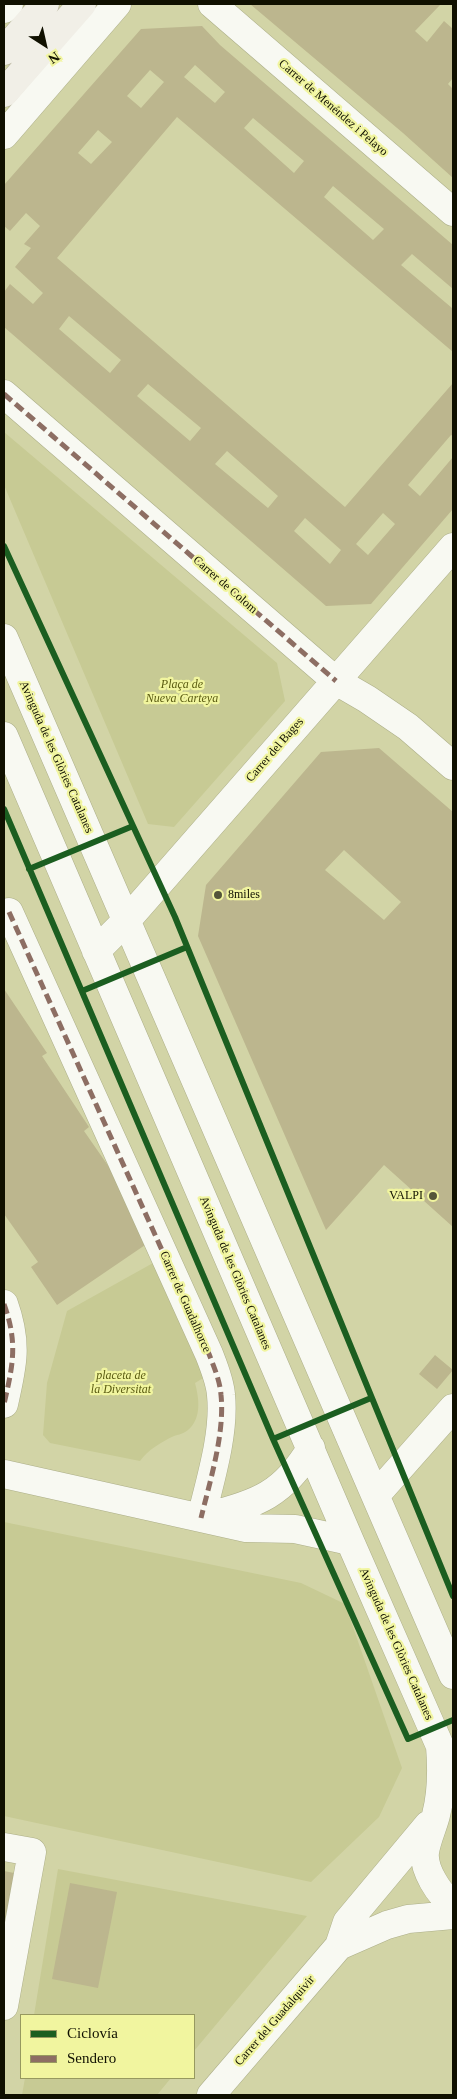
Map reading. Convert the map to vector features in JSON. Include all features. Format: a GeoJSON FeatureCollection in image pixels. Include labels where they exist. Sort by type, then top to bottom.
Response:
{"type":"FeatureCollection","features":[{"type":"Feature","properties":{"kind":"main road"},"geometry":{"type":"LineString","coordinates":[[4,51],[45,4]]}},
{"type":"Feature","properties":{"kind":"main road"},"geometry":{"type":"LineString","coordinates":[[4,93],[82,4]]}},
{"type":"Feature","properties":{"kind":"street"},"geometry":{"type":"LineString","coordinates":[[4,9],[9,4]]}},
{"type":"Feature","properties":{"kind":"street"},"geometry":{"type":"LineString","coordinates":[[4,135],[117,4]]}},
{"type":"Feature","properties":{"kind":"street","name":"Carrer de Menéndez i Pelayo"},"geometry":{"type":"LineString","coordinates":[[212,4],[453,212]]}},
{"type":"Feature","properties":{"kind":"street","name":"Carrer de Colom"},"geometry":{"type":"LineString","coordinates":[[4,394],[336,681],[367,699],[408,727],[453,766]]}},
{"type":"Feature","properties":{"kind":"street","name":"Carrer del Bages"},"geometry":{"type":"LineString","coordinates":[[96,951],[127,920],[453,548]]}},
{"type":"Feature","properties":{"kind":"street","name":"Avinguda de les Glòries Catalanes"},"geometry":{"type":"LineString","coordinates":[[4,638],[453,1675]]}},
{"type":"Feature","properties":{"kind":"street","name":"Avinguda de les Glòries Catalanes"},"geometry":{"type":"LineString","coordinates":[[4,736],[350,1542],[440,1746],[445,1806],[425,1854],[432,1881],[446,1900],[453,1904]]}},
{"type":"Feature","properties":{"kind":"street","name":"Carrer de Guadalhorce"},"geometry":{"type":"LineString","coordinates":[[9,912],[205,1346],[219,1384],[222,1408],[219,1432],[202,1518]]}},
{"type":"Feature","properties":{"kind":"street"},"geometry":{"type":"LineString","coordinates":[[4,1304],[13,1337],[11,1372],[4,1404]]}},
{"type":"Feature","properties":{"kind":"street"},"geometry":{"type":"LineString","coordinates":[[376,1495],[453,1408]]}},
{"type":"Feature","properties":{"kind":"street"},"geometry":{"type":"LineString","coordinates":[[202,1518],[255,1503],[282,1487],[311,1448]]}},
{"type":"Feature","properties":{"kind":"street"},"geometry":{"type":"LineString","coordinates":[[4,1474],[246,1528],[295,1529],[350,1542]]}},
{"type":"Feature","properties":{"kind":"street","name":"Carrer del Guadalquivir"},"geometry":{"type":"LineString","coordinates":[[211,2095],[339,1946],[347,1922],[445,1806]]}},
{"type":"Feature","properties":{"kind":"street"},"geometry":{"type":"LineString","coordinates":[[4,1847],[32,1852],[4,2006]]}},
{"type":"Feature","properties":{"kind":"street","name":"Carrer del Guadalquivir"},"geometry":{"type":"LineString","coordinates":[[339,1946],[408,1918],[453,1915]]}},
{"type":"Feature","properties":{"kind":"green space","name":"Plaça de Nueva Carteya"},"geometry":{"type":"Polygon","coordinates":[[[4,432],[277,663],[285,701],[174,827],[148,824],[4,485],[4,432]]]}},
{"type":"Feature","properties":{"kind":"green space","name":"placeta de la Diversitat"},"geometry":{"type":"Polygon","coordinates":[[[153,1263],[208,1375],[195,1383],[198,1395],[196,1420],[188,1430],[169,1438],[155,1447],[140,1461],[50,1443],[43,1435],[47,1383],[67,1311],[153,1263]]]}},
{"type":"Feature","properties":{"kind":"green space"},"geometry":{"type":"Polygon","coordinates":[[[4,1522],[301,1583],[345,1604],[402,1768],[379,1817],[311,1882],[4,1816],[4,1522]]]}},
{"type":"Feature","properties":{"kind":"green space"},"geometry":{"type":"Polygon","coordinates":[[[58,1869],[307,1916],[195,2050],[195,2014],[34,2014],[58,1869]]]}},
{"type":"Feature","properties":{"kind":"green space"},"geometry":{"type":"Polygon","coordinates":[[[25,2079],[170,2079],[157,2095],[22,2095],[25,2079]]]}},
{"type":"Feature","properties":{"kind":"building"},"geometry":{"type":"Polygon","coordinates":[[[250,4],[441,4],[415,31],[427,42],[444,21],[453,29],[453,78],[448,84],[453,89],[453,178],[403,133],[250,4]]]}},
{"type":"Feature","properties":{"kind":"building"},"geometry":{"type":"Polygon","coordinates":[[[202,26],[220,45],[453,245],[453,289],[412,254],[401,265],[452,308],[453,306],[453,352],[177,117],[57,258],[345,507],[453,383],[453,436],[451,435],[408,485],[420,496],[453,457],[453,509],[371,604],[326,606],[4,327],[4,292],[10,284],[33,304],[43,293],[15,267],[31,248],[24,244],[40,226],[26,213],[10,231],[4,226],[4,185],[141,29],[202,26]],[[195,65],[184,77],[215,103],[225,92],[195,65]],[[150,70],[127,96],[141,108],[164,82],[150,70]],[[253,118],[244,128],[294,173],[304,161],[253,118]],[[98,130],[78,153],[91,164],[112,142],[98,130]],[[333,186],[324,197],[373,240],[384,229],[333,186]],[[69,316],[59,329],[110,373],[121,360],[69,316]],[[148,384],[137,396],[190,441],[201,428],[148,384]],[[227,451],[215,464],[268,508],[278,496],[227,451]],[[383,513],[356,544],[368,555],[395,524],[383,513]],[[305,518],[294,531],[330,564],[341,550],[305,518]]]}},
{"type":"Feature","properties":{"kind":"building"},"geometry":{"type":"Polygon","coordinates":[[[379,748],[453,812],[453,1227],[384,1165],[326,1230],[198,936],[206,885],[321,752],[379,748]],[[344,850],[325,870],[384,920],[401,902],[344,850]]]}},
{"type":"Feature","properties":{"kind":"building"},"geometry":{"type":"Polygon","coordinates":[[[4,989],[47,1053],[42,1056],[89,1127],[84,1131],[109,1167],[151,1241],[57,1305],[31,1267],[38,1262],[4,1214],[4,989]]]}},
{"type":"Feature","properties":{"kind":"building"},"geometry":{"type":"Polygon","coordinates":[[[435,1355],[453,1370],[437,1389],[419,1374],[435,1355]]]}},
{"type":"Feature","properties":{"kind":"building"},"geometry":{"type":"Polygon","coordinates":[[[4,1871],[14,1873],[5,1922],[4,1922],[4,1871]]]}},
{"type":"Feature","properties":{"kind":"building"},"geometry":{"type":"Polygon","coordinates":[[[70,1883],[117,1892],[98,1988],[52,1979],[70,1883]]]}},
{"type":"Feature","properties":{"kind":"marked path"},"geometry":{"type":"LineString","coordinates":[[4,394],[336,681]]}},
{"type":"Feature","properties":{"kind":"marked path"},"geometry":{"type":"LineString","coordinates":[[9,912],[209,1354],[216,1374],[221,1395],[221,1425],[216,1457],[201,1518]]}},
{"type":"Feature","properties":{"kind":"marked path"},"geometry":{"type":"LineString","coordinates":[[4,1304],[13,1342],[12,1366],[4,1404]]}},
{"type":"Feature","properties":{"kind":"cycle path"},"geometry":{"type":"LineString","coordinates":[[4,546],[175,917],[453,1596]]}},
{"type":"Feature","properties":{"kind":"cycle path"},"geometry":{"type":"LineString","coordinates":[[4,809],[273,1439],[408,1739],[453,1720]]}},
{"type":"Feature","properties":{"kind":"cycle path"},"geometry":{"type":"LineString","coordinates":[[29,869],[133,826]]}},
{"type":"Feature","properties":{"kind":"cycle path"},"geometry":{"type":"LineString","coordinates":[[82,991],[187,947]]}},
{"type":"Feature","properties":{"kind":"cycle path"},"geometry":{"type":"LineString","coordinates":[[273,1439],[371,1398]]}},
{"type":"Feature","properties":{"kind":"place","name":"8miles"},"geometry":{"type":"Point","coordinates":[218,895]}},
{"type":"Feature","properties":{"kind":"place","name":"VALPI"},"geometry":{"type":"Point","coordinates":[433,1196]}}]}
